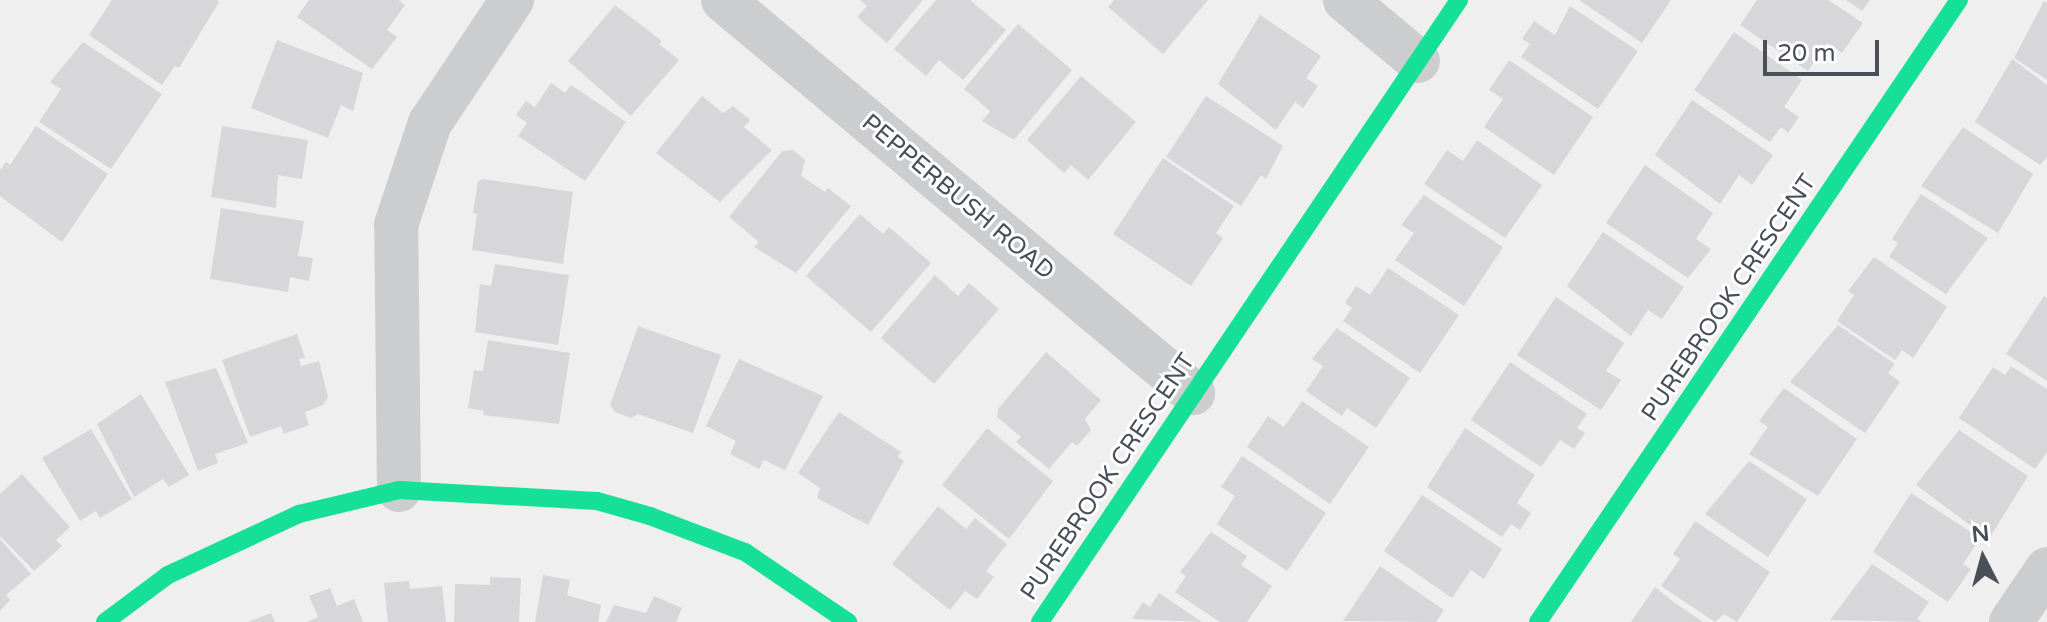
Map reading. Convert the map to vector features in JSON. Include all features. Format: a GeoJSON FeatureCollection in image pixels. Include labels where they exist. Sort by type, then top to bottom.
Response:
{"type":"FeatureCollection","features":[{"type":"Feature","properties":{"kind":"street"},"geometry":{"type":"LineString","coordinates":[[399,490],[396,225],[430,123],[512,0]]}},
{"type":"Feature","properties":{"kind":"street","name":"PEPPERBUSH ROAD"},"geometry":{"type":"LineString","coordinates":[[723,0],[1193,393]]}},
{"type":"Feature","properties":{"kind":"street"},"geometry":{"type":"LineString","coordinates":[[1345,0],[1418,61]]}},
{"type":"Feature","properties":{"kind":"street","name":"PUREBROOK CRESCENT"},"geometry":{"type":"LineString","coordinates":[[1040,622],[1459,0]]}},
{"type":"Feature","properties":{"kind":"street","name":"PUREBROOK CRESCENT"},"geometry":{"type":"LineString","coordinates":[[1538,622],[1959,0]]}},
{"type":"Feature","properties":{"kind":"street"},"geometry":{"type":"LineString","coordinates":[[105,622],[168,575],[250,533],[299,514],[399,490],[539,493],[650,516],[745,552],[848,622]]}},
{"type":"Feature","properties":{"kind":"street"},"geometry":{"type":"LineString","coordinates":[[2011,622],[2047,569]]}},
{"type":"Feature","properties":{"kind":"building"},"geometry":{"type":"Polygon","coordinates":[[[112,0],[219,2],[179,68],[175,66],[162,85],[89,35],[112,0]]]}},
{"type":"Feature","properties":{"kind":"building"},"geometry":{"type":"Polygon","coordinates":[[[309,0],[398,0],[405,5],[387,30],[397,37],[372,69],[297,17],[309,0]]]}},
{"type":"Feature","properties":{"kind":"building"},"geometry":{"type":"Polygon","coordinates":[[[860,0],[923,0],[887,43],[857,17],[867,6],[860,0]]]}},
{"type":"Feature","properties":{"kind":"building"},"geometry":{"type":"Polygon","coordinates":[[[936,0],[970,0],[1006,30],[963,80],[939,60],[926,76],[894,49],[936,0]]]}},
{"type":"Feature","properties":{"kind":"building"},"geometry":{"type":"Polygon","coordinates":[[[1114,0],[1208,0],[1163,54],[1108,7],[1114,0]]]}},
{"type":"Feature","properties":{"kind":"building"},"geometry":{"type":"Polygon","coordinates":[[[1579,0],[1671,0],[1642,43],[1579,0]]]}},
{"type":"Feature","properties":{"kind":"building"},"geometry":{"type":"Polygon","coordinates":[[[1757,0],[1828,0],[1863,23],[1842,53],[1827,43],[1808,71],[1740,25],[1757,0]]]}},
{"type":"Feature","properties":{"kind":"building"},"geometry":{"type":"Polygon","coordinates":[[[1846,0],[1870,0],[1862,11],[1846,0]]]}},
{"type":"Feature","properties":{"kind":"building"},"geometry":{"type":"Polygon","coordinates":[[[2044,1],[2047,3],[2047,80],[2014,58],[2044,1]]]}},
{"type":"Feature","properties":{"kind":"building"},"geometry":{"type":"Polygon","coordinates":[[[615,5],[662,41],[659,44],[679,60],[631,116],[568,61],[615,5]]]}},
{"type":"Feature","properties":{"kind":"building"},"geometry":{"type":"Polygon","coordinates":[[[1570,6],[1638,51],[1598,109],[1521,57],[1530,44],[1522,39],[1534,21],[1555,35],[1570,6]]]}},
{"type":"Feature","properties":{"kind":"building"},"geometry":{"type":"Polygon","coordinates":[[[1260,15],[1321,56],[1306,78],[1318,86],[1303,108],[1295,102],[1276,130],[1218,84],[1260,15]]]}},
{"type":"Feature","properties":{"kind":"building"},"geometry":{"type":"Polygon","coordinates":[[[1018,24],[1072,70],[1014,140],[982,121],[990,111],[964,89],[1018,24]]]}},
{"type":"Feature","properties":{"kind":"building"},"geometry":{"type":"Polygon","coordinates":[[[1734,32],[1802,80],[1784,107],[1799,117],[1788,133],[1781,127],[1770,142],[1694,90],[1734,32]]]}},
{"type":"Feature","properties":{"kind":"building"},"geometry":{"type":"Polygon","coordinates":[[[277,40],[363,73],[353,111],[341,105],[328,138],[251,108],[277,40]]]}},
{"type":"Feature","properties":{"kind":"building"},"geometry":{"type":"Polygon","coordinates":[[[83,42],[162,94],[111,169],[39,122],[61,89],[50,82],[83,42]]]}},
{"type":"Feature","properties":{"kind":"building"},"geometry":{"type":"Polygon","coordinates":[[[2012,59],[2047,85],[2047,157],[2040,165],[1975,122],[2012,59]]]}},
{"type":"Feature","properties":{"kind":"building"},"geometry":{"type":"Polygon","coordinates":[[[1509,60],[1593,117],[1554,175],[1484,127],[1503,99],[1489,90],[1509,60]]]}},
{"type":"Feature","properties":{"kind":"building"},"geometry":{"type":"Polygon","coordinates":[[[1081,76],[1136,122],[1088,180],[1071,165],[1064,173],[1027,140],[1081,76]]]}},
{"type":"Feature","properties":{"kind":"building"},"geometry":{"type":"Polygon","coordinates":[[[551,83],[565,93],[571,85],[626,122],[585,181],[518,136],[527,123],[516,115],[526,101],[535,107],[551,83]]]}},
{"type":"Feature","properties":{"kind":"building"},"geometry":{"type":"Polygon","coordinates":[[[702,96],[723,113],[733,106],[750,120],[744,127],[772,150],[720,202],[656,153],[702,96]]]}},
{"type":"Feature","properties":{"kind":"building"},"geometry":{"type":"Polygon","coordinates":[[[1206,96],[1283,146],[1266,179],[1261,175],[1241,206],[1166,157],[1206,96]]]}},
{"type":"Feature","properties":{"kind":"building"},"geometry":{"type":"Polygon","coordinates":[[[1692,100],[1773,155],[1752,185],[1739,175],[1720,204],[1655,155],[1692,100]]]}},
{"type":"Feature","properties":{"kind":"building"},"geometry":{"type":"Polygon","coordinates":[[[36,126],[108,174],[62,242],[0,196],[0,170],[6,162],[10,165],[36,126]]]}},
{"type":"Feature","properties":{"kind":"building"},"geometry":{"type":"Polygon","coordinates":[[[222,126],[308,140],[302,179],[278,175],[276,208],[211,197],[222,126]]]}},
{"type":"Feature","properties":{"kind":"building"},"geometry":{"type":"Polygon","coordinates":[[[1963,127],[2033,174],[1998,233],[1921,186],[1963,127]]]}},
{"type":"Feature","properties":{"kind":"building"},"geometry":{"type":"Polygon","coordinates":[[[1477,140],[1542,185],[1505,238],[1424,184],[1447,150],[1463,161],[1477,140]]]}},
{"type":"Feature","properties":{"kind":"building"},"geometry":{"type":"Polygon","coordinates":[[[793,150],[805,160],[801,176],[825,192],[828,188],[851,206],[796,273],[754,247],[759,242],[729,217],[782,151],[793,150]]]}},
{"type":"Feature","properties":{"kind":"building"},"geometry":{"type":"Polygon","coordinates":[[[1163,158],[1234,206],[1216,233],[1223,238],[1191,286],[1113,234],[1163,158]]]}},
{"type":"Feature","properties":{"kind":"building"},"geometry":{"type":"Polygon","coordinates":[[[1645,165],[1713,213],[1696,239],[1711,249],[1688,278],[1606,223],[1645,165]]]}},
{"type":"Feature","properties":{"kind":"building"},"geometry":{"type":"Polygon","coordinates":[[[483,179],[573,192],[563,264],[472,250],[477,214],[473,213],[478,181],[483,179]]]}},
{"type":"Feature","properties":{"kind":"building"},"geometry":{"type":"Polygon","coordinates":[[[1921,194],[1988,238],[1946,294],[1889,257],[1898,243],[1892,239],[1921,194]]]}},
{"type":"Feature","properties":{"kind":"building"},"geometry":{"type":"Polygon","coordinates":[[[1424,195],[1503,247],[1464,306],[1395,260],[1414,233],[1401,225],[1424,195]]]}},
{"type":"Feature","properties":{"kind":"building"},"geometry":{"type":"Polygon","coordinates":[[[221,208],[304,221],[298,256],[313,258],[309,281],[290,277],[288,292],[210,279],[221,208]]]}},
{"type":"Feature","properties":{"kind":"building"},"geometry":{"type":"Polygon","coordinates":[[[860,214],[883,234],[889,227],[931,263],[871,332],[806,276],[860,214]]]}},
{"type":"Feature","properties":{"kind":"building"},"geometry":{"type":"Polygon","coordinates":[[[1603,232],[1684,287],[1662,319],[1648,310],[1631,336],[1567,286],[1603,232]]]}},
{"type":"Feature","properties":{"kind":"building"},"geometry":{"type":"Polygon","coordinates":[[[1874,257],[1947,307],[1913,358],[1902,350],[1895,360],[1837,321],[1854,295],[1848,291],[1874,257]]]}},
{"type":"Feature","properties":{"kind":"building"},"geometry":{"type":"Polygon","coordinates":[[[495,264],[569,275],[558,345],[475,332],[480,284],[491,286],[495,264]]]}},
{"type":"Feature","properties":{"kind":"building"},"geometry":{"type":"Polygon","coordinates":[[[1388,268],[1459,315],[1420,373],[1343,321],[1352,308],[1345,303],[1356,286],[1370,295],[1388,268]]]}},
{"type":"Feature","properties":{"kind":"building"},"geometry":{"type":"Polygon","coordinates":[[[935,275],[958,296],[969,283],[999,309],[934,384],[881,338],[935,275]]]}},
{"type":"Feature","properties":{"kind":"building"},"geometry":{"type":"Polygon","coordinates":[[[2044,296],[2047,298],[2047,381],[2006,354],[2044,296]]]}},
{"type":"Feature","properties":{"kind":"building"},"geometry":{"type":"Polygon","coordinates":[[[1556,297],[1624,343],[1606,371],[1621,380],[1601,410],[1517,355],[1556,297]]]}},
{"type":"Feature","properties":{"kind":"building"},"geometry":{"type":"Polygon","coordinates":[[[1838,325],[1895,364],[1888,373],[1900,382],[1865,433],[1790,382],[1838,325]]]}},
{"type":"Feature","properties":{"kind":"building"},"geometry":{"type":"Polygon","coordinates":[[[638,326],[721,355],[693,433],[638,414],[631,418],[615,412],[610,405],[638,326]]]}},
{"type":"Feature","properties":{"kind":"building"},"geometry":{"type":"Polygon","coordinates":[[[1337,328],[1410,378],[1376,428],[1347,408],[1342,416],[1306,391],[1323,366],[1312,359],[1337,328]]]}},
{"type":"Feature","properties":{"kind":"building"},"geometry":{"type":"Polygon","coordinates":[[[297,334],[305,358],[299,359],[301,366],[319,361],[328,397],[323,405],[305,412],[309,425],[284,434],[281,426],[250,437],[222,360],[297,334]]]}},
{"type":"Feature","properties":{"kind":"building"},"geometry":{"type":"Polygon","coordinates":[[[488,340],[570,353],[559,424],[483,415],[484,411],[468,408],[474,370],[483,371],[488,340]]]}},
{"type":"Feature","properties":{"kind":"building"},"geometry":{"type":"Polygon","coordinates":[[[1046,352],[1101,400],[1085,419],[1091,430],[1077,446],[1072,442],[1049,469],[1016,442],[1021,437],[997,417],[998,409],[1046,352]]]}},
{"type":"Feature","properties":{"kind":"building"},"geometry":{"type":"Polygon","coordinates":[[[739,359],[823,396],[785,470],[764,460],[759,469],[730,454],[736,441],[706,426],[739,359]]]}},
{"type":"Feature","properties":{"kind":"building"},"geometry":{"type":"Polygon","coordinates":[[[1510,362],[1587,414],[1577,428],[1585,433],[1574,449],[1560,440],[1541,467],[1471,420],[1510,362]]]}},
{"type":"Feature","properties":{"kind":"building"},"geometry":{"type":"Polygon","coordinates":[[[2011,366],[2047,389],[2047,452],[2035,469],[1959,418],[1993,367],[2005,375],[2011,366]]]}},
{"type":"Feature","properties":{"kind":"building"},"geometry":{"type":"Polygon","coordinates":[[[216,368],[248,443],[215,454],[218,463],[198,471],[165,382],[216,368]]]}},
{"type":"Feature","properties":{"kind":"building"},"geometry":{"type":"Polygon","coordinates":[[[1784,388],[1857,439],[1818,496],[1749,454],[1768,427],[1759,421],[1784,388]]]}},
{"type":"Feature","properties":{"kind":"building"},"geometry":{"type":"Polygon","coordinates":[[[141,394],[189,475],[169,487],[163,479],[134,497],[97,424],[141,394]]]}},
{"type":"Feature","properties":{"kind":"building"},"geometry":{"type":"Polygon","coordinates":[[[1302,401],[1369,447],[1330,504],[1247,447],[1268,416],[1284,427],[1302,401]]]}},
{"type":"Feature","properties":{"kind":"building"},"geometry":{"type":"Polygon","coordinates":[[[839,412],[901,452],[898,457],[904,461],[868,525],[817,498],[820,488],[798,473],[839,412]]]}},
{"type":"Feature","properties":{"kind":"building"},"geometry":{"type":"Polygon","coordinates":[[[987,428],[1053,481],[1009,539],[942,485],[987,428]]]}},
{"type":"Feature","properties":{"kind":"building"},"geometry":{"type":"Polygon","coordinates":[[[1465,428],[1535,475],[1517,503],[1531,513],[1520,530],[1511,524],[1502,537],[1427,487],[1465,428]]]}},
{"type":"Feature","properties":{"kind":"building"},"geometry":{"type":"Polygon","coordinates":[[[91,429],[132,499],[100,518],[96,511],[80,521],[42,458],[91,429]]]}},
{"type":"Feature","properties":{"kind":"building"},"geometry":{"type":"Polygon","coordinates":[[[1959,430],[2028,476],[1989,539],[1916,485],[1959,430]]]}},
{"type":"Feature","properties":{"kind":"building"},"geometry":{"type":"Polygon","coordinates":[[[1242,456],[1326,513],[1287,571],[1217,524],[1235,496],[1221,487],[1242,456]]]}},
{"type":"Feature","properties":{"kind":"building"},"geometry":{"type":"Polygon","coordinates":[[[1749,461],[1807,499],[1768,557],[1705,514],[1749,461]]]}},
{"type":"Feature","properties":{"kind":"building"},"geometry":{"type":"Polygon","coordinates":[[[22,474],[70,527],[56,540],[62,546],[34,571],[0,536],[0,494],[22,474]]]}},
{"type":"Feature","properties":{"kind":"building"},"geometry":{"type":"Polygon","coordinates":[[[1911,493],[1980,538],[1963,564],[1971,569],[1948,602],[1873,552],[1911,493]]]}},
{"type":"Feature","properties":{"kind":"building"},"geometry":{"type":"Polygon","coordinates":[[[1422,495],[1502,549],[1484,579],[1471,570],[1452,598],[1384,551],[1422,495]]]}},
{"type":"Feature","properties":{"kind":"building"},"geometry":{"type":"Polygon","coordinates":[[[938,506],[966,529],[975,518],[1007,544],[986,571],[994,577],[977,599],[965,591],[950,610],[892,564],[938,506]]]}},
{"type":"Feature","properties":{"kind":"building"},"geometry":{"type":"Polygon","coordinates":[[[1695,521],[1770,572],[1737,622],[1724,614],[1715,622],[1661,586],[1680,559],[1673,554],[1695,521]]]}},
{"type":"Feature","properties":{"kind":"building"},"geometry":{"type":"Polygon","coordinates":[[[1211,532],[1247,556],[1241,565],[1272,586],[1247,622],[1220,622],[1175,592],[1186,576],[1180,572],[1211,532]]]}},
{"type":"Feature","properties":{"kind":"building"},"geometry":{"type":"Polygon","coordinates":[[[0,539],[31,574],[6,595],[10,600],[0,611],[0,539]]]}},
{"type":"Feature","properties":{"kind":"building"},"geometry":{"type":"Polygon","coordinates":[[[1872,564],[1929,602],[1917,619],[1922,622],[1830,620],[1872,564]]]}},
{"type":"Feature","properties":{"kind":"building"},"geometry":{"type":"Polygon","coordinates":[[[1380,566],[1444,610],[1436,622],[1343,621],[1380,566]]]}},
{"type":"Feature","properties":{"kind":"building"},"geometry":{"type":"Polygon","coordinates":[[[543,575],[570,580],[567,595],[601,605],[598,622],[535,622],[543,575]]]}},
{"type":"Feature","properties":{"kind":"building"},"geometry":{"type":"Polygon","coordinates":[[[490,577],[521,578],[519,622],[454,622],[455,584],[490,585],[490,577]]]}},
{"type":"Feature","properties":{"kind":"building"},"geometry":{"type":"Polygon","coordinates":[[[409,581],[410,589],[442,586],[446,622],[388,622],[384,583],[409,581]]]}},
{"type":"Feature","properties":{"kind":"building"},"geometry":{"type":"Polygon","coordinates":[[[1655,587],[1675,603],[1703,622],[1631,622],[1655,587]]]}},
{"type":"Feature","properties":{"kind":"building"},"geometry":{"type":"Polygon","coordinates":[[[330,588],[337,606],[354,599],[363,622],[307,622],[318,617],[309,596],[330,588]]]}},
{"type":"Feature","properties":{"kind":"building"},"geometry":{"type":"Polygon","coordinates":[[[1159,593],[1202,622],[1132,619],[1143,602],[1150,607],[1159,593]]]}},
{"type":"Feature","properties":{"kind":"building"},"geometry":{"type":"Polygon","coordinates":[[[654,596],[682,608],[676,622],[606,622],[614,605],[646,613],[654,596]]]}},
{"type":"Feature","properties":{"kind":"building"},"geometry":{"type":"Polygon","coordinates":[[[271,613],[275,622],[248,622],[271,613]]]}},
{"type":"Feature","properties":{"kind":"traffic: fast"},"geometry":{"type":"LineString","coordinates":[[1040,622],[1459,0]]}},
{"type":"Feature","properties":{"kind":"traffic: fast"},"geometry":{"type":"LineString","coordinates":[[1538,622],[1959,0]]}},
{"type":"Feature","properties":{"kind":"traffic: fast"},"geometry":{"type":"LineString","coordinates":[[105,622],[168,575],[299,514],[399,490],[597,501],[650,516],[745,552],[848,622]]}}]}
